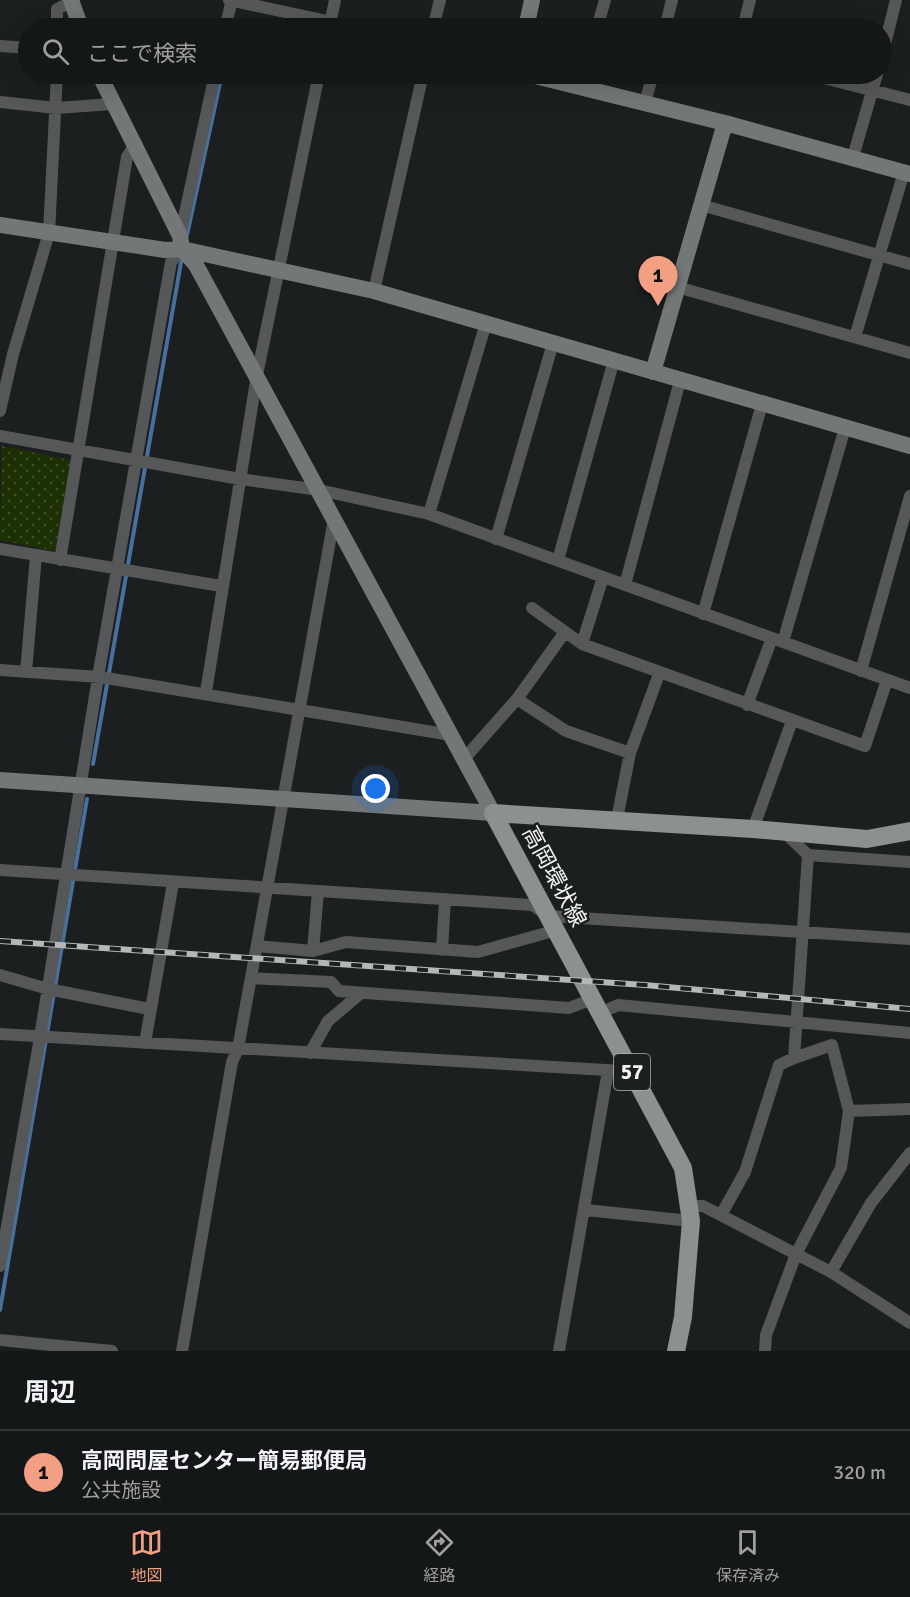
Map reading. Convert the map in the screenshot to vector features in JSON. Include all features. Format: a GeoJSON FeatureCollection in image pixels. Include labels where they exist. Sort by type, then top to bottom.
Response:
{"type":"FeatureCollection","features":[{"type":"Feature","properties":{"kind":"main road","name":"高岡環状線"},"geometry":{"type":"LineString","coordinates":[[493,813],[617,819],[867,839],[910,831]]}},
{"type":"Feature","properties":{"kind":"main road","name":"高岡環状線"},"geometry":{"type":"LineString","coordinates":[[493,813],[683,1168],[691,1213],[683,1317],[676,1351]]}},
{"type":"Feature","properties":{"kind":"street"},"geometry":{"type":"LineString","coordinates":[[331,18],[335,0]]}},
{"type":"Feature","properties":{"kind":"street"},"geometry":{"type":"LineString","coordinates":[[436,18],[440,0]]}},
{"type":"Feature","properties":{"kind":"street"},"geometry":{"type":"LineString","coordinates":[[528,18],[532,0]]}},
{"type":"Feature","properties":{"kind":"street"},"geometry":{"type":"LineString","coordinates":[[600,18],[604,0]]}},
{"type":"Feature","properties":{"kind":"street"},"geometry":{"type":"LineString","coordinates":[[668,18],[672,0]]}},
{"type":"Feature","properties":{"kind":"street"},"geometry":{"type":"LineString","coordinates":[[746,18],[750,0]]}},
{"type":"Feature","properties":{"kind":"street"},"geometry":{"type":"LineString","coordinates":[[892,18],[896,0]]}},
{"type":"Feature","properties":{"kind":"street"},"geometry":{"type":"LineString","coordinates":[[57,18],[57,9],[71,1],[77,18]]}},
{"type":"Feature","properties":{"kind":"street"},"geometry":{"type":"LineString","coordinates":[[228,18],[233,1],[301,18]]}},
{"type":"Feature","properties":{"kind":"street"},"geometry":{"type":"LineString","coordinates":[[0,46],[18,47]]}},
{"type":"Feature","properties":{"kind":"street"},"geometry":{"type":"LineString","coordinates":[[0,411],[13,354],[49,233],[57,84]]}},
{"type":"Feature","properties":{"kind":"street"},"geometry":{"type":"LineString","coordinates":[[103,84],[112,104],[136,143],[185,248],[257,375],[493,813]]}},
{"type":"Feature","properties":{"kind":"street"},"geometry":{"type":"LineString","coordinates":[[0,1266],[46,1037],[48,989],[67,875],[86,785],[99,677],[171,262],[185,248],[213,84]]}},
{"type":"Feature","properties":{"kind":"street"},"geometry":{"type":"LineString","coordinates":[[206,692],[221,586],[276,270],[317,84]]}},
{"type":"Feature","properties":{"kind":"street"},"geometry":{"type":"LineString","coordinates":[[374,291],[421,84]]}},
{"type":"Feature","properties":{"kind":"street"},"geometry":{"type":"LineString","coordinates":[[595,84],[645,103],[907,173],[879,255],[855,337]]}},
{"type":"Feature","properties":{"kind":"street"},"geometry":{"type":"LineString","coordinates":[[645,103],[650,84]]}},
{"type":"Feature","properties":{"kind":"street"},"geometry":{"type":"LineString","coordinates":[[849,84],[910,100]]}},
{"type":"Feature","properties":{"kind":"street"},"geometry":{"type":"LineString","coordinates":[[853,157],[874,84]]}},
{"type":"Feature","properties":{"kind":"street"},"geometry":{"type":"LineString","coordinates":[[0,102],[56,108],[112,104]]}},
{"type":"Feature","properties":{"kind":"street"},"geometry":{"type":"LineString","coordinates":[[652,372],[724,123]]}},
{"type":"Feature","properties":{"kind":"street"},"geometry":{"type":"LineString","coordinates":[[60,560],[127,157],[136,143]]}},
{"type":"Feature","properties":{"kind":"street"},"geometry":{"type":"LineString","coordinates":[[701,205],[910,264]]}},
{"type":"Feature","properties":{"kind":"street"},"geometry":{"type":"LineString","coordinates":[[0,225],[165,250],[185,248],[374,291],[910,446]]}},
{"type":"Feature","properties":{"kind":"street"},"geometry":{"type":"LineString","coordinates":[[677,287],[910,353]]}},
{"type":"Feature","properties":{"kind":"street"},"geometry":{"type":"LineString","coordinates":[[429,514],[486,323]]}},
{"type":"Feature","properties":{"kind":"street"},"geometry":{"type":"LineString","coordinates":[[496,539],[553,343]]}},
{"type":"Feature","properties":{"kind":"street"},"geometry":{"type":"LineString","coordinates":[[0,350],[13,354]]}},
{"type":"Feature","properties":{"kind":"street"},"geometry":{"type":"LineString","coordinates":[[558,560],[614,360]]}},
{"type":"Feature","properties":{"kind":"street"},"geometry":{"type":"LineString","coordinates":[[625,585],[680,381]]}},
{"type":"Feature","properties":{"kind":"street"},"geometry":{"type":"LineString","coordinates":[[703,614],[762,404]]}},
{"type":"Feature","properties":{"kind":"street"},"geometry":{"type":"LineString","coordinates":[[747,705],[778,640],[845,428]]}},
{"type":"Feature","properties":{"kind":"street"},"geometry":{"type":"LineString","coordinates":[[0,436],[78,452],[319,490],[429,514],[910,688]]}},
{"type":"Feature","properties":{"kind":"street"},"geometry":{"type":"LineString","coordinates":[[861,671],[910,496]]}},
{"type":"Feature","properties":{"kind":"street"},"geometry":{"type":"LineString","coordinates":[[182,1351],[232,1062],[238,1049],[334,518]]}},
{"type":"Feature","properties":{"kind":"street"},"geometry":{"type":"LineString","coordinates":[[0,549],[221,586]]}},
{"type":"Feature","properties":{"kind":"street"},"geometry":{"type":"LineString","coordinates":[[26,672],[36,555]]}},
{"type":"Feature","properties":{"kind":"street"},"geometry":{"type":"LineString","coordinates":[[582,644],[603,578]]}},
{"type":"Feature","properties":{"kind":"street"},"geometry":{"type":"LineString","coordinates":[[532,608],[582,644],[659,674],[865,746],[888,680]]}},
{"type":"Feature","properties":{"kind":"street"},"geometry":{"type":"LineString","coordinates":[[463,760],[517,699],[565,632]]}},
{"type":"Feature","properties":{"kind":"street"},"geometry":{"type":"LineString","coordinates":[[0,670],[116,679],[206,692],[451,735]]}},
{"type":"Feature","properties":{"kind":"street"},"geometry":{"type":"LineString","coordinates":[[617,819],[630,753],[659,674]]}},
{"type":"Feature","properties":{"kind":"street"},"geometry":{"type":"LineString","coordinates":[[517,699],[566,731],[630,753]]}},
{"type":"Feature","properties":{"kind":"street"},"geometry":{"type":"LineString","coordinates":[[753,829],[792,721]]}},
{"type":"Feature","properties":{"kind":"street"},"geometry":{"type":"LineString","coordinates":[[0,780],[284,797],[493,813]]}},
{"type":"Feature","properties":{"kind":"street"},"geometry":{"type":"LineString","coordinates":[[784,832],[808,855],[910,862]]}},
{"type":"Feature","properties":{"kind":"street"},"geometry":{"type":"LineString","coordinates":[[794,1058],[808,855]]}},
{"type":"Feature","properties":{"kind":"street"},"geometry":{"type":"LineString","coordinates":[[0,870],[532,905],[553,923]]}},
{"type":"Feature","properties":{"kind":"street"},"geometry":{"type":"LineString","coordinates":[[145,1042],[173,883]]}},
{"type":"Feature","properties":{"kind":"street"},"geometry":{"type":"LineString","coordinates":[[313,951],[318,891]]}},
{"type":"Feature","properties":{"kind":"street"},"geometry":{"type":"LineString","coordinates":[[442,950],[445,899]]}},
{"type":"Feature","properties":{"kind":"street"},"geometry":{"type":"LineString","coordinates":[[257,946],[313,951],[346,942],[478,952],[553,923],[802,932],[910,939]]}},
{"type":"Feature","properties":{"kind":"street"},"geometry":{"type":"LineString","coordinates":[[0,975],[48,989],[149,1009]]}},
{"type":"Feature","properties":{"kind":"street"},"geometry":{"type":"LineString","coordinates":[[251,978],[331,982],[339,991],[361,993],[569,1008],[618,1005],[910,1033]]}},
{"type":"Feature","properties":{"kind":"street"},"geometry":{"type":"LineString","coordinates":[[310,1053],[328,1021],[361,993]]}},
{"type":"Feature","properties":{"kind":"street"},"geometry":{"type":"LineString","coordinates":[[0,1034],[609,1071],[622,1071],[629,1068]]}},
{"type":"Feature","properties":{"kind":"street"},"geometry":{"type":"LineString","coordinates":[[721,1215],[745,1172],[778,1065],[832,1046],[849,1111],[841,1168],[796,1254],[766,1335],[765,1351]]}},
{"type":"Feature","properties":{"kind":"street"},"geometry":{"type":"LineString","coordinates":[[559,1351],[609,1071]]}},
{"type":"Feature","properties":{"kind":"street"},"geometry":{"type":"LineString","coordinates":[[849,1111],[910,1109]]}},
{"type":"Feature","properties":{"kind":"street"},"geometry":{"type":"LineString","coordinates":[[831,1272],[871,1203],[910,1153]]}},
{"type":"Feature","properties":{"kind":"street"},"geometry":{"type":"LineString","coordinates":[[586,1210],[691,1213],[703,1206],[831,1272],[910,1323]]}},
{"type":"Feature","properties":{"kind":"street"},"geometry":{"type":"LineString","coordinates":[[1,1340],[112,1351]]}},
{"type":"Feature","properties":{"kind":"green space"},"geometry":{"type":"Polygon","coordinates":[[[2,446],[71,460],[55,551],[0,540],[2,446]]]}},
{"type":"Feature","properties":{"kind":"waterway"},"geometry":{"type":"LineString","coordinates":[[187,235],[220,84]]}},
{"type":"Feature","properties":{"kind":"waterway"},"geometry":{"type":"LineString","coordinates":[[93,764],[182,257]]}},
{"type":"Feature","properties":{"kind":"waterway"},"geometry":{"type":"LineString","coordinates":[[0,1310],[87,799]]}},
{"type":"Feature","properties":{"kind":"railway"},"geometry":{"type":"LineString","coordinates":[[0,941],[645,985],[910,1009]]}},
{"type":"Feature","properties":{"kind":"place","name":"高岡問屋センター簡易郵便局"},"geometry":{"type":"Point","coordinates":[658,306]}}]}
